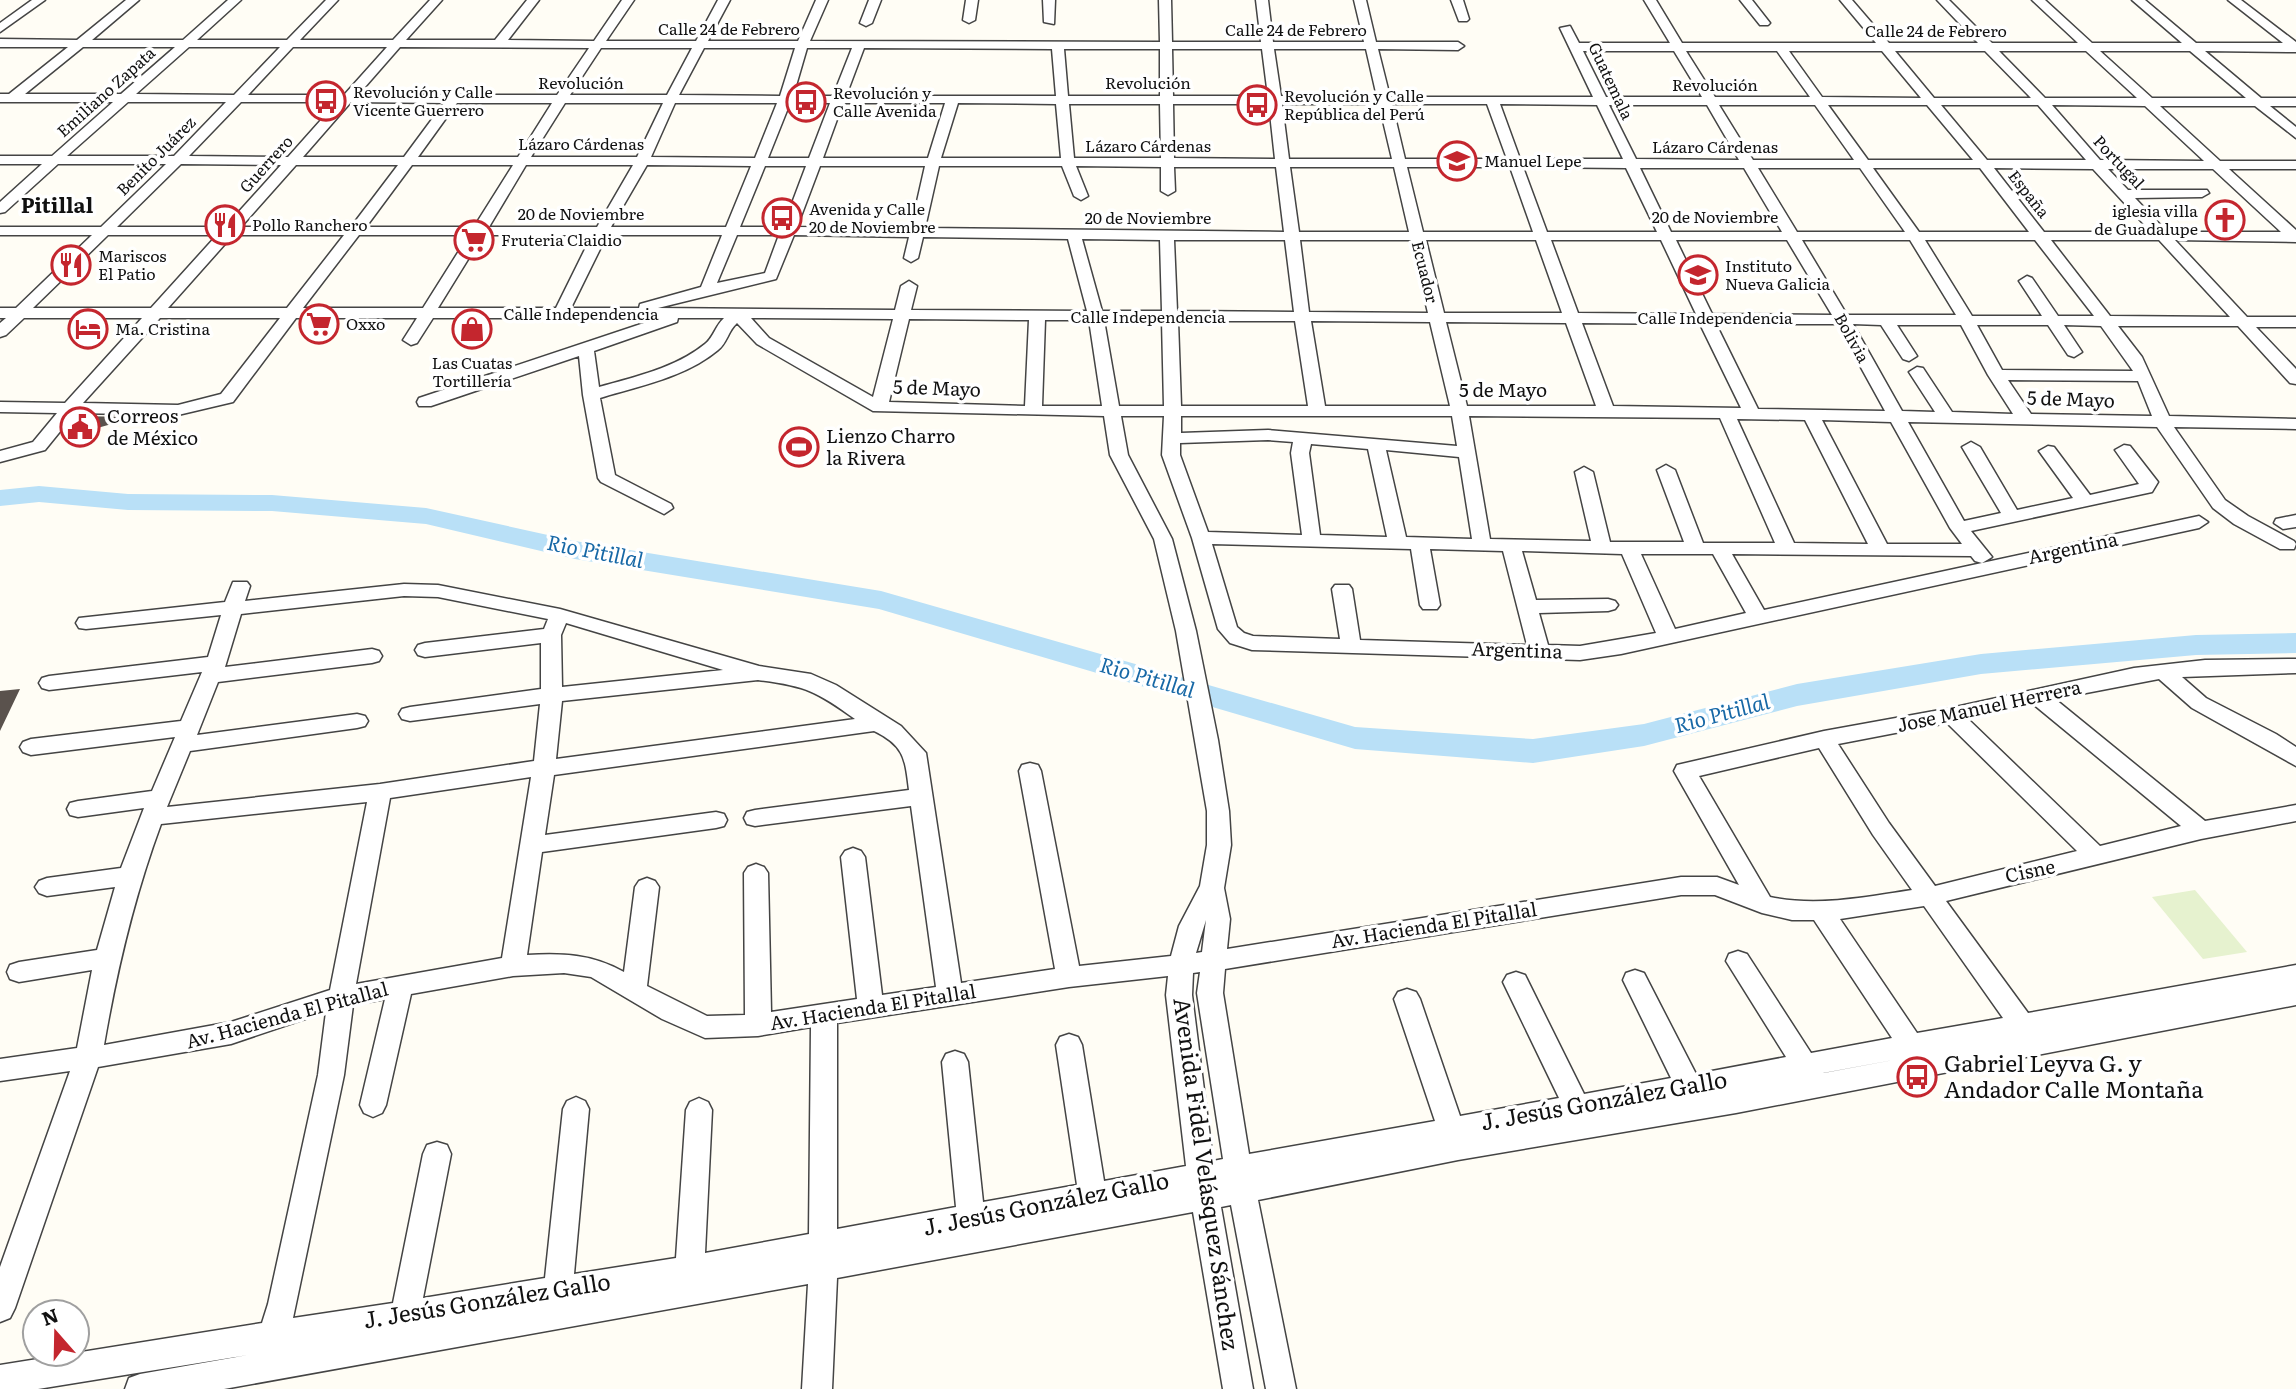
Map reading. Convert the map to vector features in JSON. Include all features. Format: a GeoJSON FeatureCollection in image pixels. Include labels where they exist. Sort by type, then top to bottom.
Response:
{"type":"FeatureCollection","features":[{"type":"Feature","properties":{"kind":"street"},"geometry":{"type":"LineString","coordinates":[[0,28],[39,0]]}},
{"type":"Feature","properties":{"kind":"street"},"geometry":{"type":"LineString","coordinates":[[0,108],[6,98],[81,43],[133,0]]}},
{"type":"Feature","properties":{"kind":"street","name":"Emiliano Zapata"},"geometry":{"type":"LineString","coordinates":[[0,209],[235,0]]}},
{"type":"Feature","properties":{"kind":"street","name":"Benito Juárez"},"geometry":{"type":"LineString","coordinates":[[0,332],[178,160],[332,0]]}},
{"type":"Feature","properties":{"kind":"street","name":"Guerrero"},"geometry":{"type":"LineString","coordinates":[[0,457],[39,446],[394,44],[436,0]]}},
{"type":"Feature","properties":{"kind":"street"},"geometry":{"type":"LineString","coordinates":[[498,45],[533,0]]}},
{"type":"Feature","properties":{"kind":"street"},"geometry":{"type":"LineString","coordinates":[[411,340],[561,100],[628,0]]}},
{"type":"Feature","properties":{"kind":"street"},"geometry":{"type":"LineString","coordinates":[[560,315],[724,0]]}},
{"type":"Feature","properties":{"kind":"street"},"geometry":{"type":"LineString","coordinates":[[706,290],[785,100],[802,45],[822,0]]}},
{"type":"Feature","properties":{"kind":"street"},"geometry":{"type":"LineString","coordinates":[[866,23],[875,0]]}},
{"type":"Feature","properties":{"kind":"street"},"geometry":{"type":"LineString","coordinates":[[969,20],[972,0]]}},
{"type":"Feature","properties":{"kind":"street"},"geometry":{"type":"LineString","coordinates":[[1049,0],[1050,22]]}},
{"type":"Feature","properties":{"kind":"street"},"geometry":{"type":"LineString","coordinates":[[1165,0],[1168,191]]}},
{"type":"Feature","properties":{"kind":"street"},"geometry":{"type":"LineString","coordinates":[[1262,0],[1301,316],[1317,412]]}},
{"type":"Feature","properties":{"kind":"street","name":"Ecuador"},"geometry":{"type":"LineString","coordinates":[[1360,0],[1460,412],[1482,545]]}},
{"type":"Feature","properties":{"kind":"street"},"geometry":{"type":"LineString","coordinates":[[1457,0],[1463,19]]}},
{"type":"Feature","properties":{"kind":"street","name":"Bolivia"},"geometry":{"type":"LineString","coordinates":[[1650,0],[1842,318],[1959,528],[1990,566]]}},
{"type":"Feature","properties":{"kind":"street"},"geometry":{"type":"LineString","coordinates":[[1746,0],[1764,23]]}},
{"type":"Feature","properties":{"kind":"street","name":"España"},"geometry":{"type":"LineString","coordinates":[[1846,0],[1985,166],[2134,356],[2162,423],[2219,503],[2241,520],[2287,545]]}},
{"type":"Feature","properties":{"kind":"street","name":"Portugal"},"geometry":{"type":"LineString","coordinates":[[1943,0],[2042,102],[2096,164],[2296,379]]}},
{"type":"Feature","properties":{"kind":"street"},"geometry":{"type":"LineString","coordinates":[[2038,0],[2295,236]]}},
{"type":"Feature","properties":{"kind":"street"},"geometry":{"type":"LineString","coordinates":[[2138,0],[2296,134]]}},
{"type":"Feature","properties":{"kind":"street"},"geometry":{"type":"LineString","coordinates":[[2234,0],[2296,48]]}},
{"type":"Feature","properties":{"kind":"street","name":"Guatemala"},"geometry":{"type":"LineString","coordinates":[[1566,28],[1752,414]]}},
{"type":"Feature","properties":{"kind":"street","name":"Calle 24 de Febrero"},"geometry":{"type":"LineString","coordinates":[[0,43],[1458,46]]}},
{"type":"Feature","properties":{"kind":"street"},"geometry":{"type":"LineString","coordinates":[[623,313],[706,290],[771,276],[859,45]]}},
{"type":"Feature","properties":{"kind":"street"},"geometry":{"type":"LineString","coordinates":[[1058,46],[1063,74],[1069,164],[1081,196]]}},
{"type":"Feature","properties":{"kind":"street","name":"Calle 24 de Febrero"},"geometry":{"type":"LineString","coordinates":[[1576,47],[2296,48]]}},
{"type":"Feature","properties":{"kind":"street"},"geometry":{"type":"LineString","coordinates":[[1780,47],[1915,236],[1996,375],[2025,418]]}},
{"type":"Feature","properties":{"kind":"street","name":"Revolución"},"geometry":{"type":"LineString","coordinates":[[6,98],[1493,103],[2296,102]]}},
{"type":"Feature","properties":{"kind":"street"},"geometry":{"type":"LineString","coordinates":[[0,407],[178,410],[227,398],[410,160],[453,99]]}},
{"type":"Feature","properties":{"kind":"street"},"geometry":{"type":"LineString","coordinates":[[911,258],[933,162],[953,100]]}},
{"type":"Feature","properties":{"kind":"street"},"geometry":{"type":"LineString","coordinates":[[1493,103],[1606,411]]}},
{"type":"Feature","properties":{"kind":"street","name":"Lázaro Cárdenas"},"geometry":{"type":"LineString","coordinates":[[0,160],[2296,165]]}},
{"type":"Feature","properties":{"kind":"street"},"geometry":{"type":"LineString","coordinates":[[2125,194],[2202,193]]}},
{"type":"Feature","properties":{"kind":"street","name":"20 de Noviembre"},"geometry":{"type":"LineString","coordinates":[[0,231],[789,231],[1167,236],[2295,236]]}},
{"type":"Feature","properties":{"kind":"street"},"geometry":{"type":"LineString","coordinates":[[1074,235],[1096,317],[1119,455],[1163,539],[1186,631],[1208,740],[1218,811],[1219,845],[1212,888]]}},
{"type":"Feature","properties":{"kind":"street","name":"Argentina"},"geometry":{"type":"LineString","coordinates":[[1167,236],[1173,411],[1171,455],[1201,538],[1228,629],[1237,638],[1252,643],[1580,653],[1621,647],[2199,522]]}},
{"type":"Feature","properties":{"kind":"street"},"geometry":{"type":"LineString","coordinates":[[2027,281],[2074,352]]}},
{"type":"Feature","properties":{"kind":"street"},"geometry":{"type":"LineString","coordinates":[[879,407],[909,286]]}},
{"type":"Feature","properties":{"kind":"street","name":"Calle Independencia"},"geometry":{"type":"LineString","coordinates":[[0,313],[1705,317],[2296,322]]}},
{"type":"Feature","properties":{"kind":"street"},"geometry":{"type":"LineString","coordinates":[[425,402],[686,314]]}},
{"type":"Feature","properties":{"kind":"street"},"geometry":{"type":"LineString","coordinates":[[591,395],[648,378],[696,359],[716,344],[726,323],[739,315]]}},
{"type":"Feature","properties":{"kind":"street","name":"5 de Mayo"},"geometry":{"type":"LineString","coordinates":[[739,315],[747,327],[763,341],[879,407],[1033,411],[1606,411],[2296,424]]}},
{"type":"Feature","properties":{"kind":"street"},"geometry":{"type":"LineString","coordinates":[[1033,411],[1037,316]]}},
{"type":"Feature","properties":{"kind":"street"},"geometry":{"type":"LineString","coordinates":[[1885,319],[1909,356]]}},
{"type":"Feature","properties":{"kind":"street"},"geometry":{"type":"LineString","coordinates":[[586,348],[591,395],[607,478],[664,508]]}},
{"type":"Feature","properties":{"kind":"street"},"geometry":{"type":"LineString","coordinates":[[1917,372],[1947,417]]}},
{"type":"Feature","properties":{"kind":"street"},"geometry":{"type":"LineString","coordinates":[[1996,375],[2144,376]]}},
{"type":"Feature","properties":{"kind":"street"},"geometry":{"type":"LineString","coordinates":[[1726,413],[1787,548]]}},
{"type":"Feature","properties":{"kind":"street"},"geometry":{"type":"LineString","coordinates":[[1811,415],[1880,549]]}},
{"type":"Feature","properties":{"kind":"street"},"geometry":{"type":"LineString","coordinates":[[1172,438],[1268,435],[1467,452]]}},
{"type":"Feature","properties":{"kind":"street"},"geometry":{"type":"LineString","coordinates":[[1303,438],[1300,453],[1312,542]]}},
{"type":"Feature","properties":{"kind":"street"},"geometry":{"type":"LineString","coordinates":[[1376,443],[1398,542]]}},
{"type":"Feature","properties":{"kind":"street"},"geometry":{"type":"LineString","coordinates":[[1970,447],[2012,517]]}},
{"type":"Feature","properties":{"kind":"street"},"geometry":{"type":"LineString","coordinates":[[1959,528],[2149,486],[2149,482],[2124,450]]}},
{"type":"Feature","properties":{"kind":"street"},"geometry":{"type":"LineString","coordinates":[[2048,451],[2085,500]]}},
{"type":"Feature","properties":{"kind":"street"},"geometry":{"type":"LineString","coordinates":[[1666,470],[1696,548]]}},
{"type":"Feature","properties":{"kind":"street"},"geometry":{"type":"LineString","coordinates":[[1584,472],[1602,547]]}},
{"type":"Feature","properties":{"kind":"street"},"geometry":{"type":"LineString","coordinates":[[1201,538],[1629,548],[1975,550]]}},
{"type":"Feature","properties":{"kind":"street"},"geometry":{"type":"LineString","coordinates":[[1420,543],[1430,605]]}},
{"type":"Feature","properties":{"kind":"street"},"geometry":{"type":"LineString","coordinates":[[1511,546],[1539,650]]}},
{"type":"Feature","properties":{"kind":"street"},"geometry":{"type":"LineString","coordinates":[[1629,548],[1668,636]]}},
{"type":"Feature","properties":{"kind":"street"},"geometry":{"type":"LineString","coordinates":[[1719,548],[1758,617]]}},
{"type":"Feature","properties":{"kind":"street"},"geometry":{"type":"LineString","coordinates":[[1342,589],[1351,646]]}},
{"type":"Feature","properties":{"kind":"street"},"geometry":{"type":"LineString","coordinates":[[86,623],[236,596],[310,602],[404,590],[438,592],[556,625],[758,673],[804,679],[829,690],[893,732],[915,752],[950,994]]}},
{"type":"Feature","properties":{"kind":"street"},"geometry":{"type":"LineString","coordinates":[[0,1308],[89,1056],[107,958],[130,876],[213,669],[236,596]]}},
{"type":"Feature","properties":{"kind":"street"},"geometry":{"type":"LineString","coordinates":[[1527,607],[1608,605]]}},
{"type":"Feature","properties":{"kind":"street"},"geometry":{"type":"LineString","coordinates":[[425,650],[556,625]]}},
{"type":"Feature","properties":{"kind":"street"},"geometry":{"type":"LineString","coordinates":[[513,966],[544,767],[556,625]]}},
{"type":"Feature","properties":{"kind":"street"},"geometry":{"type":"LineString","coordinates":[[49,683],[372,656]]}},
{"type":"Feature","properties":{"kind":"street","name":"Jose Manuel Herrera"},"geometry":{"type":"LineString","coordinates":[[1762,904],[1685,771],[1824,739],[1951,715],[2134,675],[2205,667],[2296,666]]}},
{"type":"Feature","properties":{"kind":"street"},"geometry":{"type":"LineString","coordinates":[[2163,671],[2199,703],[2268,739],[2296,758]]}},
{"type":"Feature","properties":{"kind":"street"},"geometry":{"type":"LineString","coordinates":[[410,714],[552,695],[758,673]]}},
{"type":"Feature","properties":{"kind":"street"},"geometry":{"type":"LineString","coordinates":[[2038,697],[2201,830]]}},
{"type":"Feature","properties":{"kind":"street"},"geometry":{"type":"LineString","coordinates":[[1951,715],[2097,856]]}},
{"type":"Feature","properties":{"kind":"street"},"geometry":{"type":"LineString","coordinates":[[31,747],[356,721]]}},
{"type":"Feature","properties":{"kind":"street"},"geometry":{"type":"LineString","coordinates":[[78,809],[156,807],[380,792],[544,767],[877,723]]}},
{"type":"Feature","properties":{"kind":"street"},"geometry":{"type":"LineString","coordinates":[[1824,739],[1881,829],[2028,1034]]}},
{"type":"Feature","properties":{"kind":"street"},"geometry":{"type":"LineString","coordinates":[[1030,771],[1069,977]]}},
{"type":"Feature","properties":{"kind":"street"},"geometry":{"type":"LineString","coordinates":[[262,1367],[274,1334],[331,1075],[341,998],[380,792]]}},
{"type":"Feature","properties":{"kind":"street"},"geometry":{"type":"LineString","coordinates":[[755,818],[921,797]]}},
{"type":"Feature","properties":{"kind":"street","name":"Cisne"},"geometry":{"type":"LineString","coordinates":[[1762,904],[1792,911],[1821,911],[1930,895],[2201,830],[2296,813]]}},
{"type":"Feature","properties":{"kind":"street"},"geometry":{"type":"LineString","coordinates":[[533,845],[716,820]]}},
{"type":"Feature","properties":{"kind":"street"},"geometry":{"type":"LineString","coordinates":[[853,857],[871,1007]]}},
{"type":"Feature","properties":{"kind":"street"},"geometry":{"type":"LineString","coordinates":[[755,873],[758,1025]]}},
{"type":"Feature","properties":{"kind":"street"},"geometry":{"type":"LineString","coordinates":[[47,887],[130,876]]}},
{"type":"Feature","properties":{"kind":"street","name":"Av. Hacienda El Pitallal"},"geometry":{"type":"LineString","coordinates":[[0,1070],[145,1050],[231,1033],[341,998],[513,966],[564,962],[596,968],[634,991],[705,1027],[758,1025],[1069,977],[1212,961],[1682,886],[1717,887],[1762,904]]}},
{"type":"Feature","properties":{"kind":"street"},"geometry":{"type":"LineString","coordinates":[[634,991],[647,887]]}},
{"type":"Feature","properties":{"kind":"street","name":"Avenida Fidel Velásquez Sánchez"},"geometry":{"type":"LineString","coordinates":[[1212,888],[1218,919],[1210,993],[1241,1178],[1281,1389]]}},
{"type":"Feature","properties":{"kind":"street","name":"Avenida Fidel Velásquez Sánchez"},"geometry":{"type":"LineString","coordinates":[[1212,888],[1197,909],[1180,965],[1179,995],[1204,1186],[1238,1389]]}},
{"type":"Feature","properties":{"kind":"street"},"geometry":{"type":"LineString","coordinates":[[1821,911],[1917,1055]]}},
{"type":"Feature","properties":{"kind":"street"},"geometry":{"type":"LineString","coordinates":[[19,972],[107,958]]}},
{"type":"Feature","properties":{"kind":"street"},"geometry":{"type":"LineString","coordinates":[[1738,961],[1812,1075]]}},
{"type":"Feature","properties":{"kind":"street","name":"J. Jesús González Gallo"},"geometry":{"type":"LineString","coordinates":[[139,1389],[399,1345],[557,1303],[2028,1034],[2296,975]]}},
{"type":"Feature","properties":{"kind":"street"},"geometry":{"type":"LineString","coordinates":[[1636,980],[1693,1096]]}},
{"type":"Feature","properties":{"kind":"street"},"geometry":{"type":"LineString","coordinates":[[1516,982],[1581,1116]]}},
{"type":"Feature","properties":{"kind":"street"},"geometry":{"type":"LineString","coordinates":[[373,1105],[401,985]]}},
{"type":"Feature","properties":{"kind":"street","name":"J. Jesús González Gallo"},"geometry":{"type":"LineString","coordinates":[[2028,1034],[2296,995]]}},
{"type":"Feature","properties":{"kind":"street"},"geometry":{"type":"LineString","coordinates":[[1407,999],[1455,1138]]}},
{"type":"Feature","properties":{"kind":"street"},"geometry":{"type":"LineString","coordinates":[[817,1389],[823,1256],[824,1016]]}},
{"type":"Feature","properties":{"kind":"street"},"geometry":{"type":"LineString","coordinates":[[1069,1045],[1092,1194]]}},
{"type":"Feature","properties":{"kind":"street"},"geometry":{"type":"LineString","coordinates":[[955,1062],[972,1229]]}},
{"type":"Feature","properties":{"kind":"street"},"geometry":{"type":"LineString","coordinates":[[557,1303],[576,1109]]}},
{"type":"Feature","properties":{"kind":"street"},"geometry":{"type":"LineString","coordinates":[[689,1280],[699,1110]]}},
{"type":"Feature","properties":{"kind":"street"},"geometry":{"type":"LineString","coordinates":[[399,1345],[437,1154]]}},
{"type":"Feature","properties":{"kind":"street","name":"J. Jesús González Gallo"},"geometry":{"type":"LineString","coordinates":[[972,1229],[1092,1194],[1204,1186]]}},
{"type":"Feature","properties":{"kind":"street","name":"J. Jesús González Gallo"},"geometry":{"type":"LineString","coordinates":[[0,1380],[405,1314],[557,1303]]}},
{"type":"Feature","properties":{"kind":"green space"},"geometry":{"type":"Polygon","coordinates":[[[2195,890],[2247,952],[2203,959],[2152,897],[2195,890]]]}},
{"type":"Feature","properties":{"kind":"building","name":"Correos de México"},"geometry":{"type":"Polygon","coordinates":[[[76,416],[133,418],[76,434],[61,435],[76,416]]]}},
{"type":"Feature","properties":{"kind":"building"},"geometry":{"type":"Polygon","coordinates":[[[20,689],[0,731],[0,691],[20,689]]]}},
{"type":"Feature","properties":{"kind":"waterway","name":"Rio Pitillal"},"geometry":{"type":"LineString","coordinates":[[0,498],[39,494],[128,502],[272,503],[426,516],[575,550],[881,600],[1355,738],[1533,751],[1644,735],[1797,695],[1981,664],[2196,645],[2296,643]]}},
{"type":"Feature","properties":{"kind":"place","name":"Revolución y Calle Vicente Guerrero"},"geometry":{"type":"Point","coordinates":[326,101]}},
{"type":"Feature","properties":{"kind":"place","name":"Revolución y Calle Avenida"},"geometry":{"type":"Point","coordinates":[806,102]}},
{"type":"Feature","properties":{"kind":"place","name":"Revolución y Calle República del Perú"},"geometry":{"type":"Point","coordinates":[1257,105]}},
{"type":"Feature","properties":{"kind":"place","name":"Manuel Lepe"},"geometry":{"type":"Point","coordinates":[1457,161]}},
{"type":"Feature","properties":{"kind":"place","name":"Avenida y Calle 20 de Noviembre"},"geometry":{"type":"Point","coordinates":[782,218]}},
{"type":"Feature","properties":{"kind":"place","name":"iglesia villa de Guadalupe"},"geometry":{"type":"Point","coordinates":[2225,220]}},
{"type":"Feature","properties":{"kind":"place","name":"Pollo Ranchero"},"geometry":{"type":"Point","coordinates":[225,225]}},
{"type":"Feature","properties":{"kind":"place","name":"Fruteria Claidio"},"geometry":{"type":"Point","coordinates":[474,240]}},
{"type":"Feature","properties":{"kind":"place","name":"Mariscos El Patio"},"geometry":{"type":"Point","coordinates":[71,265]}},
{"type":"Feature","properties":{"kind":"place","name":"Instituto Nueva Galicia"},"geometry":{"type":"Point","coordinates":[1698,275]}},
{"type":"Feature","properties":{"kind":"place","name":"Oxxo"},"geometry":{"type":"Point","coordinates":[319,324]}},
{"type":"Feature","properties":{"kind":"place","name":"Ma. Cristina"},"geometry":{"type":"Point","coordinates":[88,329]}},
{"type":"Feature","properties":{"kind":"place","name":"Las Cuatas Tortillería"},"geometry":{"type":"Point","coordinates":[472,329]}},
{"type":"Feature","properties":{"kind":"place","name":"Correos de México"},"geometry":{"type":"Point","coordinates":[80,427]}},
{"type":"Feature","properties":{"kind":"place","name":"Lienzo Charro la Rivera"},"geometry":{"type":"Point","coordinates":[799,447]}},
{"type":"Feature","properties":{"kind":"place","name":"Gabriel Leyva G. y Andador Calle Montaña"},"geometry":{"type":"Point","coordinates":[1917,1077]}},
{"type":"Feature","properties":{"kind":"district","name":"Pitillal"},"geometry":{"type":"Point","coordinates":[57,206]}}]}
